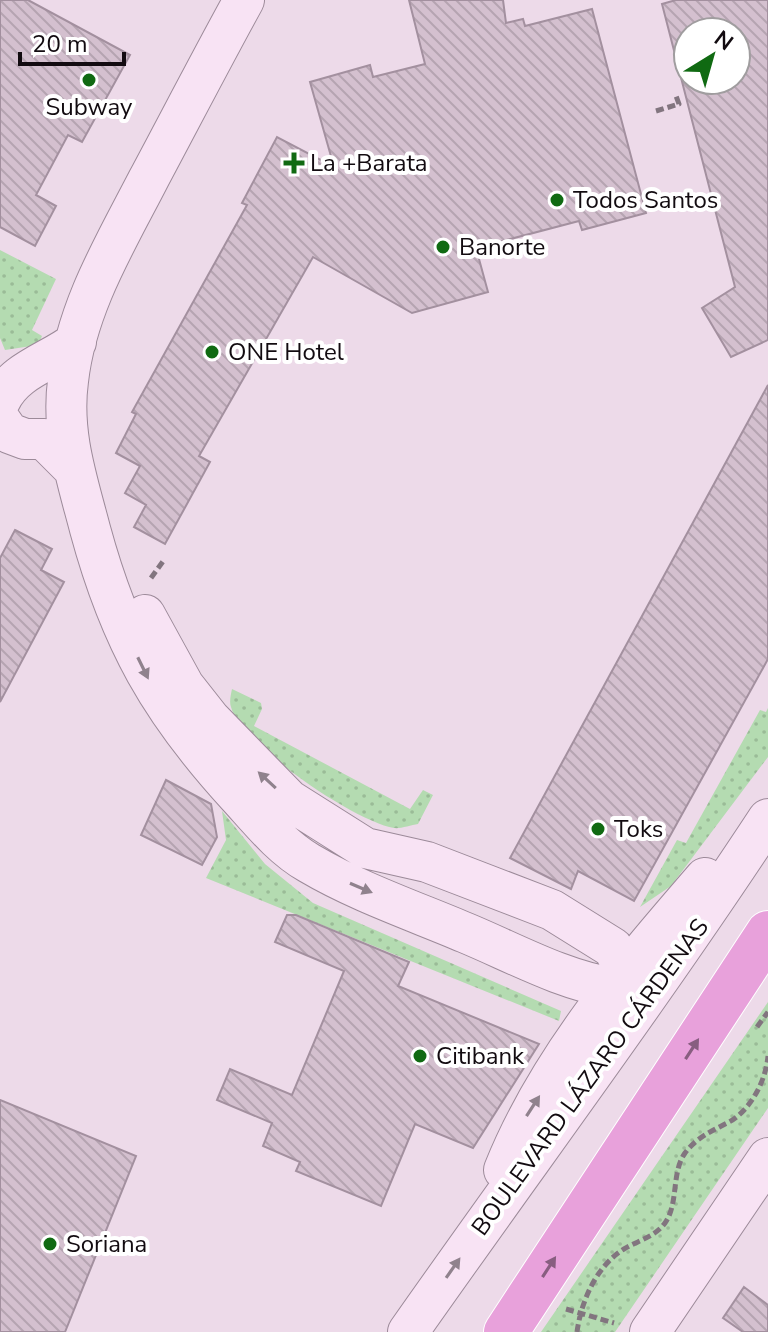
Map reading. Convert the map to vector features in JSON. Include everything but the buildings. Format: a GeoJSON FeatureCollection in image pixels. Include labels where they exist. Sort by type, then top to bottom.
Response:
{"type":"FeatureCollection","features":[{"type":"Feature","properties":{"kind":"highway"},"geometry":{"type":"LineString","coordinates":[[506,1332],[768,933]]}},
{"type":"Feature","properties":{"kind":"street"},"geometry":{"type":"LineString","coordinates":[[244,0],[101,270],[76,342],[68,378],[65,422],[74,469],[108,596],[154,691],[228,786],[269,830],[310,863],[586,983],[614,966]]}},
{"type":"Feature","properties":{"kind":"street"},"geometry":{"type":"LineString","coordinates":[[271,0],[106,314],[96,349],[94,439],[107,500],[136,600],[184,686],[254,768],[289,800],[365,848],[427,862],[552,910],[614,966]]}},
{"type":"Feature","properties":{"kind":"street"},"geometry":{"type":"LineString","coordinates":[[74,469],[51,443],[9,433],[2,393],[19,376],[76,342]]}},
{"type":"Feature","properties":{"kind":"street"},"geometry":{"type":"LineString","coordinates":[[481,1229],[526,1116],[614,966],[768,806]]}},
{"type":"Feature","properties":{"kind":"street","name":"BOULEVARD LÁZARO CÁRDENAS"},"geometry":{"type":"LineString","coordinates":[[408,1332],[626,1024],[673,964],[768,819]]}},
{"type":"Feature","properties":{"kind":"street"},"geometry":{"type":"LineString","coordinates":[[310,863],[300,849],[299,838],[308,827],[325,823]]}},
{"type":"Feature","properties":{"kind":"street"},"geometry":{"type":"LineString","coordinates":[[635,1328],[768,1158]]}},
{"type":"Feature","properties":{"kind":"path"},"geometry":{"type":"LineString","coordinates":[[656,111],[679,104],[676,96]]}},
{"type":"Feature","properties":{"kind":"path"},"geometry":{"type":"LineString","coordinates":[[577,1332],[583,1303],[609,1262],[620,1251],[655,1233],[667,1220],[684,1155],[710,1130],[741,1113],[762,1083],[768,1056]]}},
{"type":"Feature","properties":{"kind":"path"},"geometry":{"type":"LineString","coordinates":[[564,1308],[635,1328]]}},
{"type":"Feature","properties":{"kind":"green space"},"geometry":{"type":"Polygon","coordinates":[[[0,250],[56,279],[32,330],[42,336],[38,345],[5,350],[0,338],[0,250]]]}},
{"type":"Feature","properties":{"kind":"green space"},"geometry":{"type":"Polygon","coordinates":[[[232,689],[261,703],[262,709],[254,726],[410,809],[423,790],[433,795],[418,824],[396,828],[376,823],[302,780],[255,741],[239,723],[230,705],[232,689]]]}},
{"type":"Feature","properties":{"kind":"green space"},"geometry":{"type":"Polygon","coordinates":[[[768,708],[768,757],[671,886],[640,907],[677,840],[686,843],[760,710],[766,712],[768,708]]]}},
{"type":"Feature","properties":{"kind":"green space"},"geometry":{"type":"Polygon","coordinates":[[[222,811],[265,864],[313,903],[561,1011],[559,1021],[206,878],[226,840],[222,811]]]}},
{"type":"Feature","properties":{"kind":"green space"},"geometry":{"type":"Polygon","coordinates":[[[768,1002],[768,1108],[615,1332],[541,1332],[768,1002]]]}},
{"type":"Feature","properties":{"kind":"place","name":"Subway"},"geometry":{"type":"Point","coordinates":[89,80]}},
{"type":"Feature","properties":{"kind":"place","name":"La +Barata"},"geometry":{"type":"Point","coordinates":[294,163]}},
{"type":"Feature","properties":{"kind":"place","name":"Todos Santos"},"geometry":{"type":"Point","coordinates":[557,200]}},
{"type":"Feature","properties":{"kind":"place","name":"Banorte"},"geometry":{"type":"Point","coordinates":[443,247]}},
{"type":"Feature","properties":{"kind":"place","name":"ONE Hotel"},"geometry":{"type":"Point","coordinates":[212,352]}},
{"type":"Feature","properties":{"kind":"place","name":"Toks"},"geometry":{"type":"Point","coordinates":[598,829]}},
{"type":"Feature","properties":{"kind":"place","name":"Citibank"},"geometry":{"type":"Point","coordinates":[420,1056]}},
{"type":"Feature","properties":{"kind":"place","name":"Soriana"},"geometry":{"type":"Point","coordinates":[50,1244]}}]}
